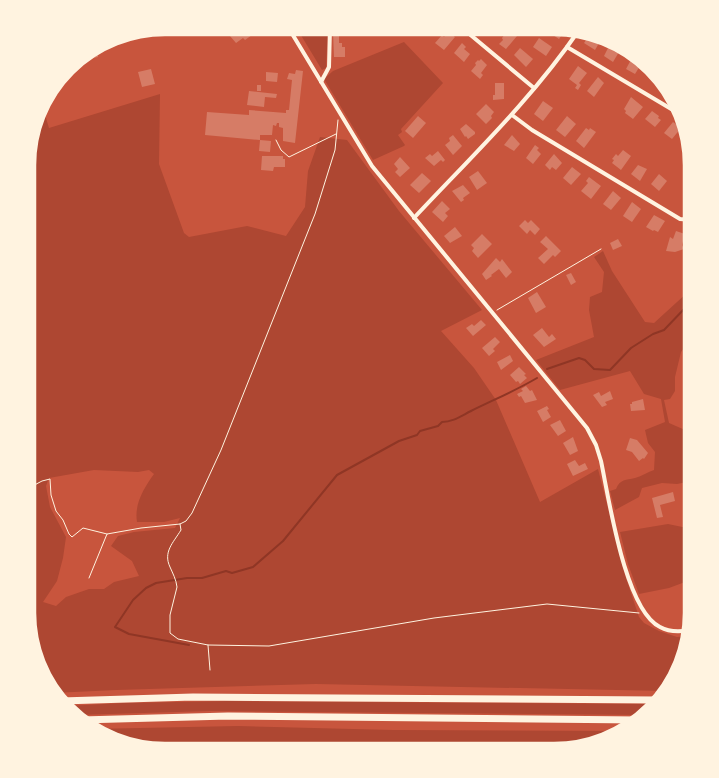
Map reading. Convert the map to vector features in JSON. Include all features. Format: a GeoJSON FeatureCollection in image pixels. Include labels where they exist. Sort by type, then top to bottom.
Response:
{"type":"FeatureCollection","features":[{"type":"Feature","properties":{"kind":"highway"},"geometry":{"type":"LineString","coordinates":[[69,701],[193,697],[651,700]]}},
{"type":"Feature","properties":{"kind":"highway"},"geometry":{"type":"LineString","coordinates":[[91,720],[228,716],[628,720]]}},
{"type":"Feature","properties":{"kind":"street"},"geometry":{"type":"LineString","coordinates":[[293,35],[372,166],[587,428],[596,445],[626,571],[634,594],[644,613],[660,628],[683,632]]}},
{"type":"Feature","properties":{"kind":"street"},"geometry":{"type":"LineString","coordinates":[[321,82],[329,67],[330,35]]}},
{"type":"Feature","properties":{"kind":"street"},"geometry":{"type":"LineString","coordinates":[[471,35],[534,88]]}},
{"type":"Feature","properties":{"kind":"street"},"geometry":{"type":"LineString","coordinates":[[414,218],[512,115],[549,72],[574,36]]}},
{"type":"Feature","properties":{"kind":"street"},"geometry":{"type":"LineString","coordinates":[[567,47],[672,109]]}},
{"type":"Feature","properties":{"kind":"street"},"geometry":{"type":"LineString","coordinates":[[512,115],[532,130],[680,219],[684,219]]}},
{"type":"Feature","properties":{"kind":"path"},"geometry":{"type":"LineString","coordinates":[[35,485],[50,479],[51,495],[56,511],[72,537],[83,528],[107,534],[180,524],[186,521],[192,513],[221,450],[261,354],[315,214],[335,150],[340,115]]}},
{"type":"Feature","properties":{"kind":"path"},"geometry":{"type":"LineString","coordinates":[[276,140],[281,150],[289,157],[337,134]]}},
{"type":"Feature","properties":{"kind":"path"},"geometry":{"type":"LineString","coordinates":[[492,313],[601,249]]}},
{"type":"Feature","properties":{"kind":"path"},"geometry":{"type":"LineString","coordinates":[[180,524],[181,530],[166,553],[177,587],[170,615],[170,632],[178,639],[208,645],[269,646],[434,618],[547,604],[644,613]]}},
{"type":"Feature","properties":{"kind":"path"},"geometry":{"type":"LineString","coordinates":[[89,578],[107,534]]}},
{"type":"Feature","properties":{"kind":"path"},"geometry":{"type":"LineString","coordinates":[[208,645],[210,670]]}},
{"type":"Feature","properties":{"kind":"shaded area"},"geometry":{"type":"Polygon","coordinates":[[[301,35],[328,35],[326,68],[322,70],[301,35]]]}},
{"type":"Feature","properties":{"kind":"shaded area"},"geometry":{"type":"Polygon","coordinates":[[[404,42],[443,83],[401,129],[402,132],[398,135],[405,145],[373,160],[324,79],[333,71],[404,42]]]}},
{"type":"Feature","properties":{"kind":"shaded area"},"geometry":{"type":"Polygon","coordinates":[[[160,94],[159,164],[184,233],[189,237],[247,226],[286,236],[305,207],[308,171],[320,137],[347,140],[399,211],[482,310],[441,331],[474,368],[496,400],[540,502],[598,469],[625,575],[639,617],[644,623],[659,631],[677,637],[682,637],[674,663],[658,691],[316,684],[62,693],[48,671],[37,639],[35,622],[35,165],[37,139],[44,116],[49,128],[160,94]],[[94,470],[49,478],[46,486],[50,507],[66,537],[57,581],[43,602],[56,606],[66,597],[89,589],[104,589],[114,582],[139,576],[132,561],[111,546],[118,536],[134,532],[175,528],[180,518],[164,522],[137,522],[138,503],[154,474],[149,470],[138,472],[94,470]]]}},
{"type":"Feature","properties":{"kind":"shaded area"},"geometry":{"type":"Polygon","coordinates":[[[603,251],[612,271],[645,322],[654,323],[684,296],[684,348],[681,352],[675,377],[675,391],[670,399],[664,400],[669,423],[684,430],[684,483],[662,483],[642,488],[639,497],[615,510],[610,491],[616,489],[619,483],[654,470],[655,452],[648,443],[645,430],[665,422],[661,399],[644,394],[630,371],[560,390],[536,360],[594,337],[589,310],[590,297],[602,292],[604,272],[594,257],[603,251]]]}},
{"type":"Feature","properties":{"kind":"shaded area"},"geometry":{"type":"Polygon","coordinates":[[[668,524],[684,527],[684,582],[669,588],[639,594],[628,564],[620,532],[668,524]]]}},
{"type":"Feature","properties":{"kind":"shaded area"},"geometry":{"type":"Polygon","coordinates":[[[229,701],[647,704],[635,715],[210,711],[84,715],[74,706],[229,701]]]}},
{"type":"Feature","properties":{"kind":"shaded area"},"geometry":{"type":"Polygon","coordinates":[[[238,726],[393,730],[610,731],[580,741],[563,743],[156,743],[131,739],[106,729],[238,726]]]}},
{"type":"Feature","properties":{"kind":"building"},"geometry":{"type":"Polygon","coordinates":[[[232,35],[252,35],[236,43],[230,36],[232,35]]]}},
{"type":"Feature","properties":{"kind":"building"},"geometry":{"type":"Polygon","coordinates":[[[333,35],[339,35],[339,43],[342,43],[342,47],[345,47],[345,57],[334,57],[333,35]]]}},
{"type":"Feature","properties":{"kind":"building"},"geometry":{"type":"Polygon","coordinates":[[[442,35],[444,37],[446,35],[452,35],[455,37],[444,50],[435,43],[442,35]]]}},
{"type":"Feature","properties":{"kind":"building"},"geometry":{"type":"Polygon","coordinates":[[[504,35],[517,36],[506,49],[499,44],[503,40],[504,35]]]}},
{"type":"Feature","properties":{"kind":"building"},"geometry":{"type":"Polygon","coordinates":[[[553,35],[561,35],[559,39],[553,35]]]}},
{"type":"Feature","properties":{"kind":"building"},"geometry":{"type":"Polygon","coordinates":[[[539,38],[552,47],[546,56],[533,47],[539,38]]]}},
{"type":"Feature","properties":{"kind":"building"},"geometry":{"type":"Polygon","coordinates":[[[587,39],[599,43],[595,50],[584,43],[587,39]]]}},
{"type":"Feature","properties":{"kind":"building"},"geometry":{"type":"Polygon","coordinates":[[[462,43],[466,47],[464,49],[470,54],[464,62],[454,53],[462,43]]]}},
{"type":"Feature","properties":{"kind":"building"},"geometry":{"type":"Polygon","coordinates":[[[609,47],[619,52],[613,62],[604,56],[609,47]]]}},
{"type":"Feature","properties":{"kind":"building"},"geometry":{"type":"Polygon","coordinates":[[[520,48],[533,59],[526,67],[514,55],[520,48]]]}},
{"type":"Feature","properties":{"kind":"building"},"geometry":{"type":"Polygon","coordinates":[[[481,59],[487,65],[481,73],[483,75],[480,79],[471,71],[476,65],[475,63],[481,59]]]}},
{"type":"Feature","properties":{"kind":"building"},"geometry":{"type":"Polygon","coordinates":[[[631,60],[639,67],[635,74],[626,69],[631,60]]]}},
{"type":"Feature","properties":{"kind":"building"},"geometry":{"type":"Polygon","coordinates":[[[578,66],[587,73],[579,83],[581,85],[578,90],[575,88],[577,85],[569,79],[578,66]]]}},
{"type":"Feature","properties":{"kind":"building"},"geometry":{"type":"Polygon","coordinates":[[[151,69],[155,84],[142,87],[138,72],[151,69]]]}},
{"type":"Feature","properties":{"kind":"building"},"geometry":{"type":"Polygon","coordinates":[[[296,70],[303,71],[295,143],[283,141],[283,128],[279,127],[279,123],[276,126],[273,125],[272,135],[260,135],[260,140],[205,135],[207,112],[249,115],[249,110],[286,113],[286,110],[289,110],[292,80],[287,79],[289,73],[295,74],[296,70]]]}},
{"type":"Feature","properties":{"kind":"building"},"geometry":{"type":"Polygon","coordinates":[[[266,72],[278,73],[277,82],[266,81],[266,72]]]}},
{"type":"Feature","properties":{"kind":"building"},"geometry":{"type":"Polygon","coordinates":[[[598,77],[604,83],[594,97],[587,91],[598,77]]]}},
{"type":"Feature","properties":{"kind":"building"},"geometry":{"type":"Polygon","coordinates":[[[495,83],[504,83],[504,99],[493,100],[495,83]]]}},
{"type":"Feature","properties":{"kind":"building"},"geometry":{"type":"Polygon","coordinates":[[[257,85],[261,85],[261,91],[257,91],[257,85]]]}},
{"type":"Feature","properties":{"kind":"building"},"geometry":{"type":"Polygon","coordinates":[[[249,91],[277,94],[276,98],[265,97],[264,107],[247,105],[249,91]]]}},
{"type":"Feature","properties":{"kind":"building"},"geometry":{"type":"Polygon","coordinates":[[[631,97],[643,107],[633,119],[625,113],[624,109],[631,97]]]}},
{"type":"Feature","properties":{"kind":"building"},"geometry":{"type":"Polygon","coordinates":[[[543,101],[553,108],[543,121],[534,114],[543,101]]]}},
{"type":"Feature","properties":{"kind":"building"},"geometry":{"type":"Polygon","coordinates":[[[486,104],[494,112],[491,116],[492,118],[486,124],[476,114],[486,104]]]}},
{"type":"Feature","properties":{"kind":"building"},"geometry":{"type":"Polygon","coordinates":[[[652,111],[661,120],[655,127],[645,119],[652,111]]]}},
{"type":"Feature","properties":{"kind":"building"},"geometry":{"type":"Polygon","coordinates":[[[418,116],[426,123],[413,138],[405,131],[418,116]]]}},
{"type":"Feature","properties":{"kind":"building"},"geometry":{"type":"Polygon","coordinates":[[[567,116],[576,124],[565,137],[556,130],[567,116]]]}},
{"type":"Feature","properties":{"kind":"building"},"geometry":{"type":"Polygon","coordinates":[[[673,122],[678,126],[679,130],[672,139],[664,133],[673,122]]]}},
{"type":"Feature","properties":{"kind":"building"},"geometry":{"type":"Polygon","coordinates":[[[466,124],[475,132],[468,139],[460,129],[466,124]]]}},
{"type":"Feature","properties":{"kind":"building"},"geometry":{"type":"Polygon","coordinates":[[[586,128],[596,132],[584,148],[576,141],[586,128]]]}},
{"type":"Feature","properties":{"kind":"building"},"geometry":{"type":"Polygon","coordinates":[[[453,135],[462,146],[453,155],[445,145],[453,135]]]}},
{"type":"Feature","properties":{"kind":"building"},"geometry":{"type":"Polygon","coordinates":[[[512,135],[520,144],[514,151],[504,145],[512,135]]]}},
{"type":"Feature","properties":{"kind":"building"},"geometry":{"type":"Polygon","coordinates":[[[260,140],[271,141],[270,152],[259,151],[260,140]]]}},
{"type":"Feature","properties":{"kind":"building"},"geometry":{"type":"Polygon","coordinates":[[[535,145],[539,148],[537,150],[541,154],[533,164],[526,158],[535,145]]]}},
{"type":"Feature","properties":{"kind":"building"},"geometry":{"type":"Polygon","coordinates":[[[623,150],[631,156],[621,170],[612,163],[614,160],[612,159],[623,150]]]}},
{"type":"Feature","properties":{"kind":"building"},"geometry":{"type":"Polygon","coordinates":[[[438,151],[445,160],[443,162],[441,160],[434,166],[425,158],[430,154],[432,156],[438,151]]]}},
{"type":"Feature","properties":{"kind":"building"},"geometry":{"type":"Polygon","coordinates":[[[554,154],[562,163],[556,170],[552,167],[550,170],[545,165],[554,154]]]}},
{"type":"Feature","properties":{"kind":"building"},"geometry":{"type":"Polygon","coordinates":[[[262,156],[283,156],[285,167],[274,167],[273,171],[261,170],[262,156]]]}},
{"type":"Feature","properties":{"kind":"building"},"geometry":{"type":"Polygon","coordinates":[[[400,157],[410,168],[400,177],[395,172],[398,169],[394,164],[400,157]]]}},
{"type":"Feature","properties":{"kind":"building"},"geometry":{"type":"Polygon","coordinates":[[[638,165],[647,169],[640,181],[631,174],[638,165]]]}},
{"type":"Feature","properties":{"kind":"building"},"geometry":{"type":"Polygon","coordinates":[[[572,167],[581,174],[571,185],[563,178],[572,167]]]}},
{"type":"Feature","properties":{"kind":"building"},"geometry":{"type":"Polygon","coordinates":[[[478,171],[487,183],[477,190],[469,177],[478,171]]]}},
{"type":"Feature","properties":{"kind":"building"},"geometry":{"type":"Polygon","coordinates":[[[422,173],[431,181],[419,193],[410,185],[422,173]]]}},
{"type":"Feature","properties":{"kind":"building"},"geometry":{"type":"Polygon","coordinates":[[[659,174],[667,181],[659,191],[651,184],[659,174]]]}},
{"type":"Feature","properties":{"kind":"building"},"geometry":{"type":"Polygon","coordinates":[[[589,177],[601,186],[591,199],[581,191],[588,183],[586,181],[589,177]]]}},
{"type":"Feature","properties":{"kind":"building"},"geometry":{"type":"Polygon","coordinates":[[[463,185],[470,193],[461,202],[452,191],[463,185]]]}},
{"type":"Feature","properties":{"kind":"building"},"geometry":{"type":"Polygon","coordinates":[[[613,191],[621,198],[611,210],[603,204],[613,191]]]}},
{"type":"Feature","properties":{"kind":"building"},"geometry":{"type":"Polygon","coordinates":[[[442,201],[450,209],[445,213],[448,216],[443,222],[432,212],[442,201]]]}},
{"type":"Feature","properties":{"kind":"building"},"geometry":{"type":"Polygon","coordinates":[[[632,202],[641,209],[632,222],[623,216],[632,202]]]}},
{"type":"Feature","properties":{"kind":"building"},"geometry":{"type":"Polygon","coordinates":[[[654,215],[665,221],[658,232],[646,227],[654,215]]]}},
{"type":"Feature","properties":{"kind":"building"},"geometry":{"type":"Polygon","coordinates":[[[525,220],[528,223],[531,220],[540,229],[535,235],[530,230],[527,234],[519,226],[525,220]]]}},
{"type":"Feature","properties":{"kind":"building"},"geometry":{"type":"Polygon","coordinates":[[[455,227],[462,236],[450,243],[444,236],[455,227]]]}},
{"type":"Feature","properties":{"kind":"building"},"geometry":{"type":"Polygon","coordinates":[[[676,231],[684,234],[682,245],[684,249],[675,252],[666,251],[670,237],[673,239],[676,231]]]}},
{"type":"Feature","properties":{"kind":"building"},"geometry":{"type":"Polygon","coordinates":[[[482,234],[492,244],[478,258],[472,251],[474,248],[471,245],[482,234]]]}},
{"type":"Feature","properties":{"kind":"building"},"geometry":{"type":"Polygon","coordinates":[[[546,236],[561,251],[555,257],[553,255],[544,264],[538,258],[548,249],[540,242],[546,236]]]}},
{"type":"Feature","properties":{"kind":"building"},"geometry":{"type":"Polygon","coordinates":[[[618,239],[622,246],[613,250],[610,243],[618,239]]]}},
{"type":"Feature","properties":{"kind":"building"},"geometry":{"type":"Polygon","coordinates":[[[496,258],[500,262],[502,259],[512,272],[506,278],[499,269],[486,280],[482,274],[496,258]]]}},
{"type":"Feature","properties":{"kind":"building"},"geometry":{"type":"Polygon","coordinates":[[[571,273],[576,282],[571,285],[566,275],[571,273]]]}},
{"type":"Feature","properties":{"kind":"building"},"geometry":{"type":"Polygon","coordinates":[[[537,292],[546,307],[536,313],[528,298],[537,292]]]}},
{"type":"Feature","properties":{"kind":"building"},"geometry":{"type":"Polygon","coordinates":[[[481,320],[486,325],[473,336],[466,328],[472,324],[474,326],[481,320]]]}},
{"type":"Feature","properties":{"kind":"building"},"geometry":{"type":"Polygon","coordinates":[[[542,328],[549,337],[552,334],[556,339],[544,347],[533,335],[542,328]]]}},
{"type":"Feature","properties":{"kind":"building"},"geometry":{"type":"Polygon","coordinates":[[[495,337],[500,342],[493,349],[495,351],[489,356],[482,348],[495,337]]]}},
{"type":"Feature","properties":{"kind":"building"},"geometry":{"type":"Polygon","coordinates":[[[510,355],[513,361],[501,370],[497,362],[510,355]]]}},
{"type":"Feature","properties":{"kind":"building"},"geometry":{"type":"Polygon","coordinates":[[[519,367],[526,374],[524,375],[527,378],[520,384],[510,375],[519,367]]]}},
{"type":"Feature","properties":{"kind":"building"},"geometry":{"type":"Polygon","coordinates":[[[526,386],[530,391],[532,390],[537,400],[525,403],[521,396],[519,397],[517,394],[523,391],[521,389],[526,386]]]}},
{"type":"Feature","properties":{"kind":"building"},"geometry":{"type":"Polygon","coordinates":[[[610,391],[613,399],[605,402],[607,405],[602,407],[593,395],[599,392],[601,396],[610,391]]]}},
{"type":"Feature","properties":{"kind":"building"},"geometry":{"type":"Polygon","coordinates":[[[643,399],[645,410],[631,411],[630,404],[632,402],[643,399]]]}},
{"type":"Feature","properties":{"kind":"building"},"geometry":{"type":"Polygon","coordinates":[[[547,406],[551,417],[543,422],[537,411],[547,406]]]}},
{"type":"Feature","properties":{"kind":"building"},"geometry":{"type":"Polygon","coordinates":[[[560,420],[566,431],[558,436],[550,425],[560,420]]]}},
{"type":"Feature","properties":{"kind":"building"},"geometry":{"type":"Polygon","coordinates":[[[573,437],[578,451],[570,455],[563,443],[573,437]]]}},
{"type":"Feature","properties":{"kind":"building"},"geometry":{"type":"Polygon","coordinates":[[[630,438],[637,440],[648,453],[644,459],[639,461],[632,452],[626,450],[630,438]]]}},
{"type":"Feature","properties":{"kind":"building"},"geometry":{"type":"Polygon","coordinates":[[[575,460],[579,466],[585,463],[588,469],[573,476],[567,464],[575,460]]]}},
{"type":"Feature","properties":{"kind":"building"},"geometry":{"type":"Polygon","coordinates":[[[673,492],[675,501],[660,505],[663,517],[657,518],[652,498],[673,492]]]}},
{"type":"Feature","properties":{"kind":"waterway"},"geometry":{"type":"LineString","coordinates":[[547,369],[579,358],[585,360],[594,369],[610,370],[631,348],[653,334],[664,330],[684,309]]}},
{"type":"Feature","properties":{"kind":"waterway"},"geometry":{"type":"LineString","coordinates":[[189,645],[129,634],[115,627],[133,600],[146,588],[156,583],[187,578],[202,578],[226,571],[232,573],[253,567],[283,541],[337,475],[399,441],[417,435],[420,431],[438,426],[442,422],[457,418],[537,378]]}}]}
